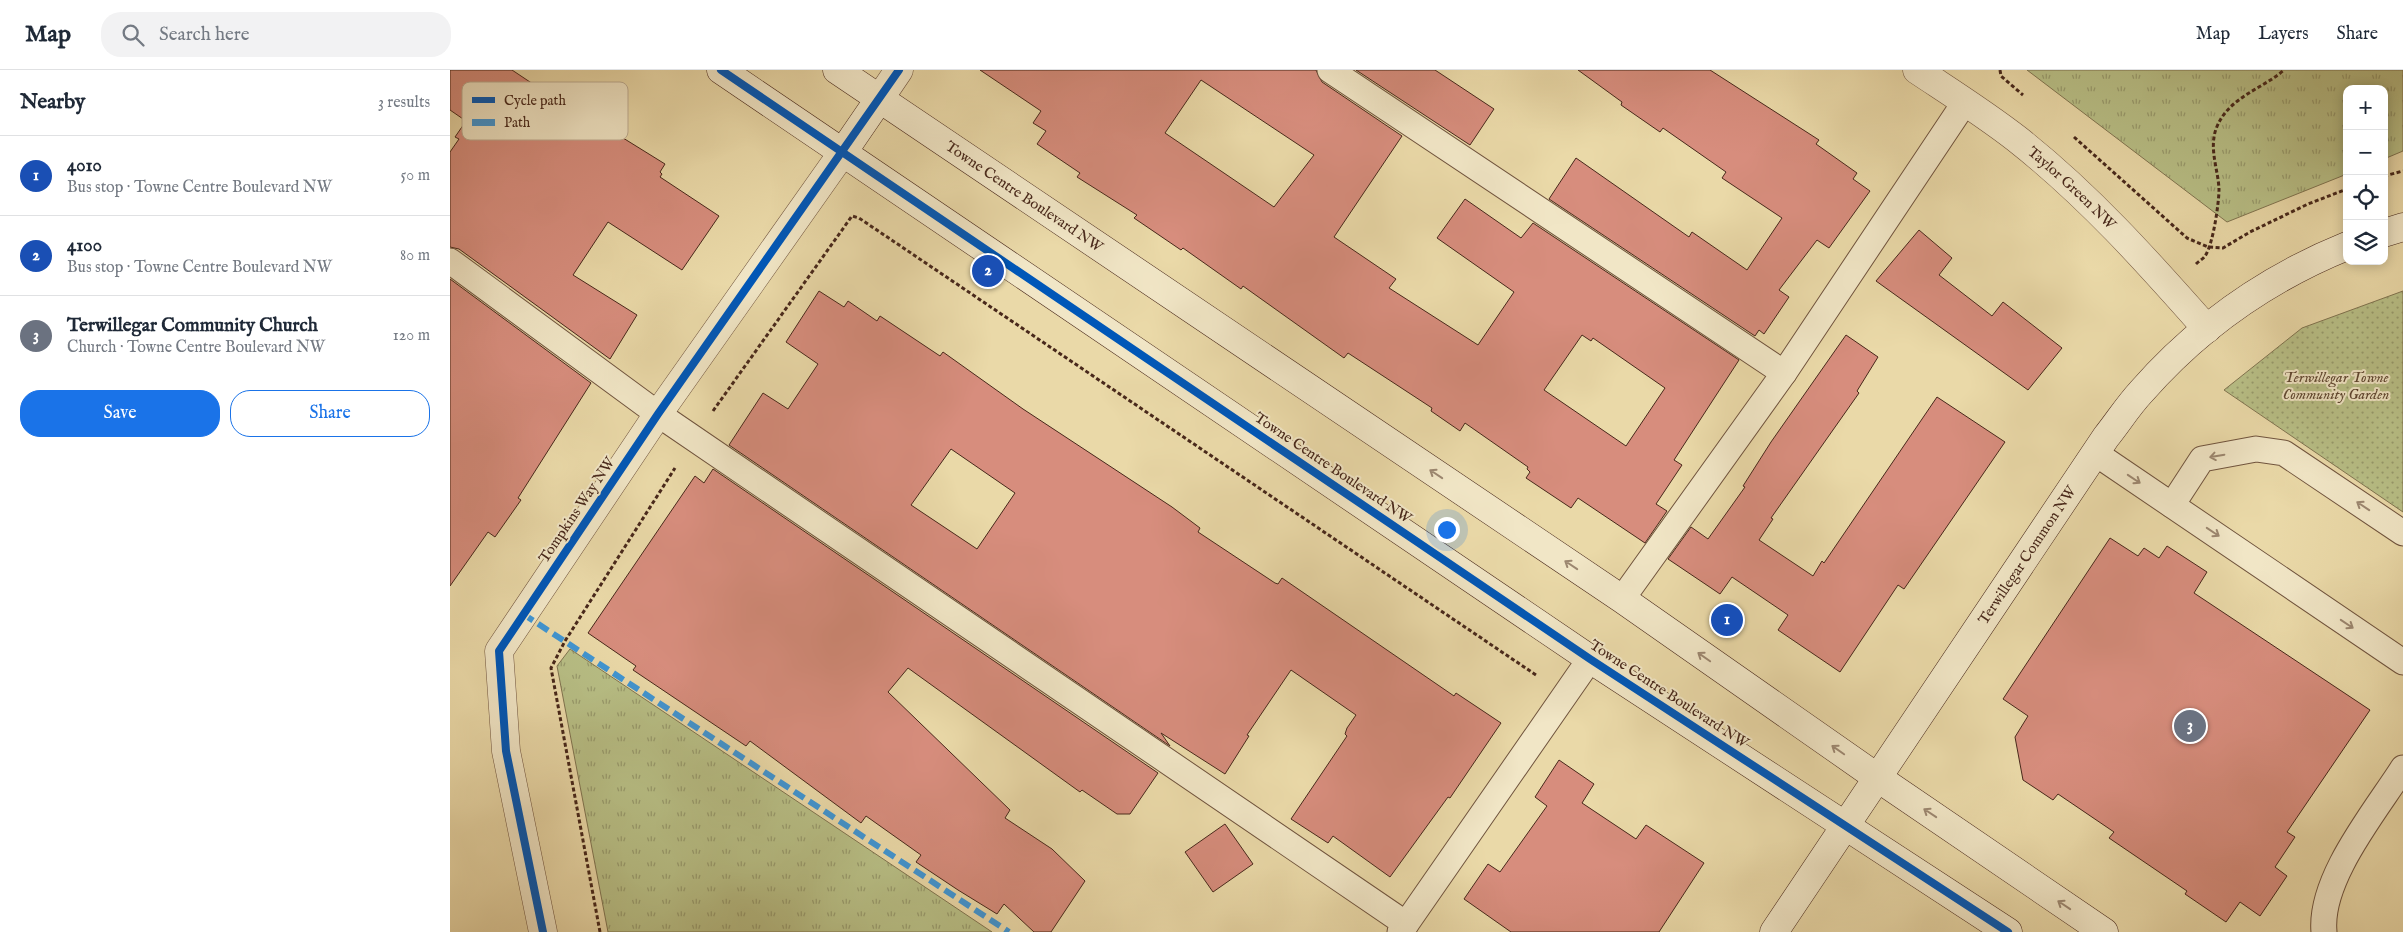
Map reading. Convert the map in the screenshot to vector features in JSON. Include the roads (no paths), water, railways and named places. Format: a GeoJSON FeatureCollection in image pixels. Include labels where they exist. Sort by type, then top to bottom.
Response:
{"type":"FeatureCollection","features":[{"type":"Feature","properties":{"kind":"street","name":"Towne Centre Boulevard NW"},"geometry":{"type":"LineString","coordinates":[[721,70],[1590,658],[2008,932]]}},
{"type":"Feature","properties":{"kind":"street","name":"Towne Centre Boulevard NW"},"geometry":{"type":"LineString","coordinates":[[837,70],[1622,600],[2104,932]]}},
{"type":"Feature","properties":{"kind":"street"},"geometry":{"type":"LineString","coordinates":[[843,152],[899,70]]}},
{"type":"Feature","properties":{"kind":"street","name":"Taylor Green NW"},"geometry":{"type":"LineString","coordinates":[[1917,70],[2016,138],[2087,199],[2207,329]]}},
{"type":"Feature","properties":{"kind":"street","name":"Tompkins Way NW"},"geometry":{"type":"LineString","coordinates":[[543,932],[506,751],[499,650],[658,414],[843,152]]}},
{"type":"Feature","properties":{"kind":"street"},"geometry":{"type":"LineString","coordinates":[[2388,232],[2403,227]]}},
{"type":"Feature","properties":{"kind":"street","name":"Terwillegar Common NW"},"geometry":{"type":"LineString","coordinates":[[1774,932],[2095,453],[2140,392],[2174,357],[2207,329],[2280,278],[2309,261],[2343,248]]}},
{"type":"Feature","properties":{"kind":"lane"},"geometry":{"type":"LineString","coordinates":[[1330,70],[1784,372]]}},
{"type":"Feature","properties":{"kind":"lane"},"geometry":{"type":"LineString","coordinates":[[1622,600],[1784,372],[1965,102]]}},
{"type":"Feature","properties":{"kind":"lane"},"geometry":{"type":"LineString","coordinates":[[450,261],[658,414],[695,437],[1403,928],[1590,658]]}},
{"type":"Feature","properties":{"kind":"lane"},"geometry":{"type":"LineString","coordinates":[[2172,505],[2202,459],[2256,450],[2284,453],[2403,534]]}},
{"type":"Feature","properties":{"kind":"lane"},"geometry":{"type":"LineString","coordinates":[[2095,453],[2403,662]]}},
{"type":"Feature","properties":{"kind":"lane"},"geometry":{"type":"LineString","coordinates":[[2324,932],[2323,922],[2328,891],[2346,857],[2403,768]]}},
{"type":"Feature","properties":{"kind":"place","name":"4100"},"geometry":{"type":"Point","coordinates":[988,271]}},
{"type":"Feature","properties":{"kind":"place","name":"4010"},"geometry":{"type":"Point","coordinates":[1727,620]}},
{"type":"Feature","properties":{"kind":"place","name":"Terwillegar Community Church"},"geometry":{"type":"Point","coordinates":[2190,726]}},
{"type":"Feature","properties":{"kind":"park label","name":"Terwillegar Towne Community Garden"},"geometry":{"type":"Point","coordinates":[2336,386]}}]}
